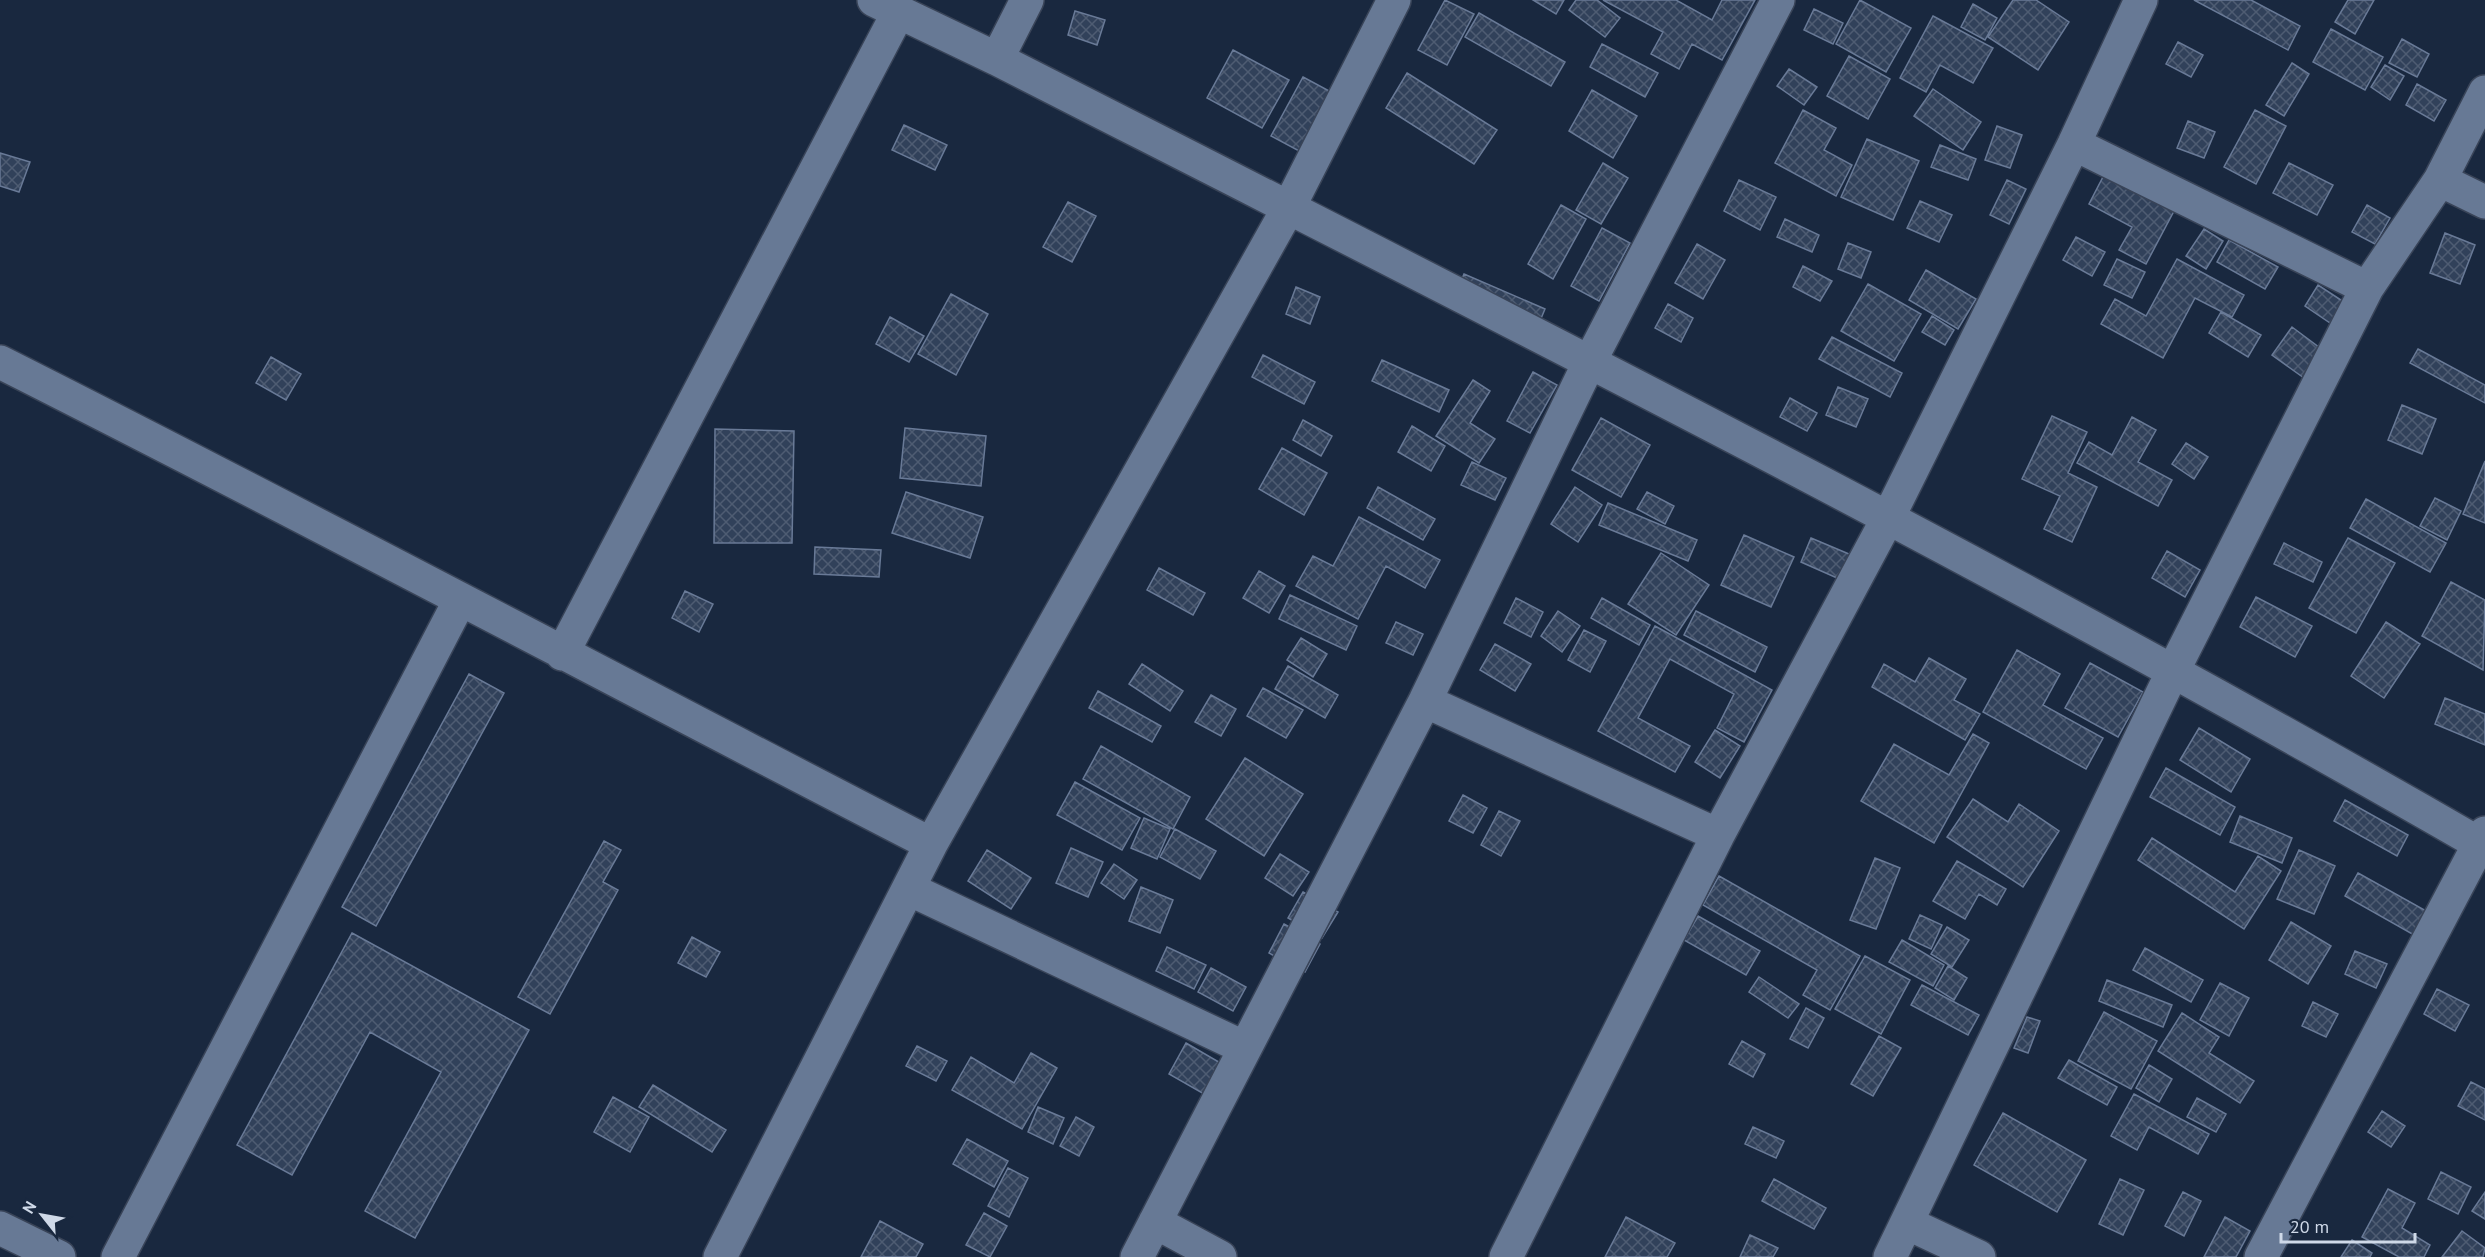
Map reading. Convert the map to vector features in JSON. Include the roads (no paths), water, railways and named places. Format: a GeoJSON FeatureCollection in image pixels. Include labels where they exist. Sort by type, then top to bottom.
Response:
{"type":"FeatureCollection","features":[{"type":"Feature","properties":{"kind":"street"},"geometry":{"type":"LineString","coordinates":[[997,59],[1027,0]]}},
{"type":"Feature","properties":{"kind":"street"},"geometry":{"type":"LineString","coordinates":[[720,1257],[931,844],[1289,207],[1394,0]]}},
{"type":"Feature","properties":{"kind":"street"},"geometry":{"type":"LineString","coordinates":[[1506,1257],[1718,835],[1889,516],[2074,144],[2141,0]]}},
{"type":"Feature","properties":{"kind":"street"},"geometry":{"type":"LineString","coordinates":[[1137,1257],[1425,700],[1588,363],[1775,1]]}},
{"type":"Feature","properties":{"kind":"street"},"geometry":{"type":"LineString","coordinates":[[562,654],[886,7],[997,59],[1289,207],[1889,516],[2483,841],[2261,1257]]}},
{"type":"Feature","properties":{"kind":"street"},"geometry":{"type":"LineString","coordinates":[[1890,1257],[2173,671],[2367,288],[2440,180],[2485,92]]}},
{"type":"Feature","properties":{"kind":"street"},"geometry":{"type":"LineString","coordinates":[[2074,144],[2367,288]]}},
{"type":"Feature","properties":{"kind":"street"},"geometry":{"type":"LineString","coordinates":[[2440,180],[2485,202]]}},
{"type":"Feature","properties":{"kind":"street"},"geometry":{"type":"LineString","coordinates":[[0,362],[247,487],[562,654],[931,844]]}},
{"type":"Feature","properties":{"kind":"street"},"geometry":{"type":"LineString","coordinates":[[118,1257],[460,600]]}},
{"type":"Feature","properties":{"kind":"street"},"geometry":{"type":"LineString","coordinates":[[1425,700],[1718,835]]}},
{"type":"Feature","properties":{"kind":"street"},"geometry":{"type":"LineString","coordinates":[[909,889],[1245,1048]]}},
{"type":"Feature","properties":{"kind":"street"},"geometry":{"type":"LineString","coordinates":[[1155,1222],[1220,1257]]}},
{"type":"Feature","properties":{"kind":"street"},"geometry":{"type":"LineString","coordinates":[[1907,1223],[1979,1257]]}},
{"type":"Feature","properties":{"kind":"street"},"geometry":{"type":"LineString","coordinates":[[0,1228],[58,1257]]}}]}
